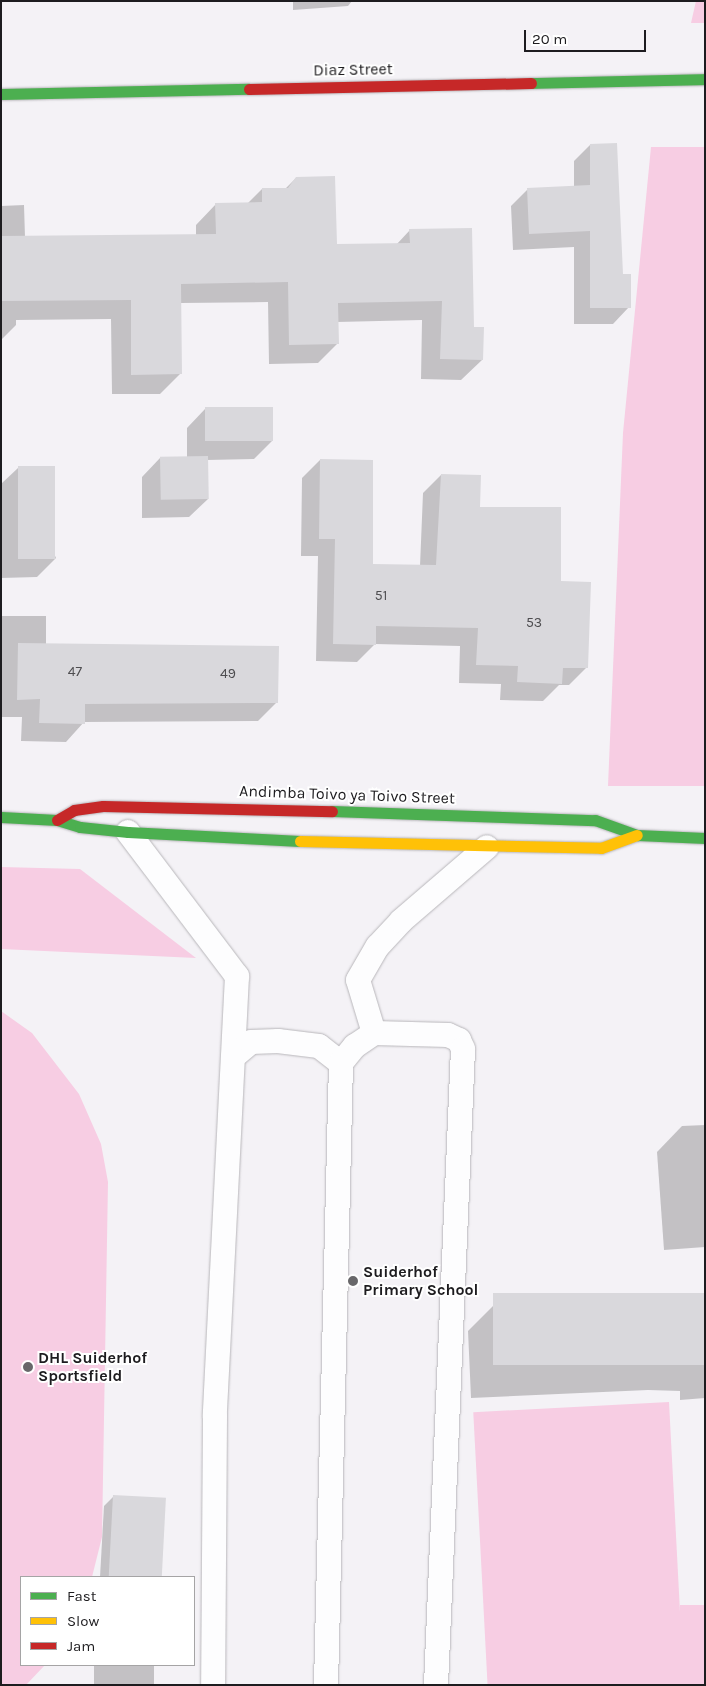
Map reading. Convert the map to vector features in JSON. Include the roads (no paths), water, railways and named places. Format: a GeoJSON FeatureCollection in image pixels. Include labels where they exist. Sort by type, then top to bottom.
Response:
{"type":"FeatureCollection","features":[{"type":"Feature","properties":{"kind":"street","name":"Diaz Street"},"geometry":{"type":"LineString","coordinates":[[1,94],[705,79]]}},
{"type":"Feature","properties":{"kind":"street","name":"Andimba Toivo ya Toivo Street"},"geometry":{"type":"LineString","coordinates":[[57,820],[74,810],[103,806],[326,810],[595,820],[637,835],[705,838]]}},
{"type":"Feature","properties":{"kind":"street","name":"Andimba Toivo ya Toivo Street"},"geometry":{"type":"LineString","coordinates":[[1,818],[57,820],[80,827],[128,832],[487,847],[601,848],[637,835]]}},
{"type":"Feature","properties":{"kind":"lane"},"geometry":{"type":"LineString","coordinates":[[128,832],[237,976],[216,1416],[213,1685]]}},
{"type":"Feature","properties":{"kind":"lane"},"geometry":{"type":"LineString","coordinates":[[374,1033],[358,980],[378,946],[401,921],[487,847]]}},
{"type":"Feature","properties":{"kind":"lane"},"geometry":{"type":"LineString","coordinates":[[326,1685],[341,1063],[355,1046],[374,1033],[448,1035],[459,1040],[463,1049],[436,1685]]}},
{"type":"Feature","properties":{"kind":"lane"},"geometry":{"type":"LineString","coordinates":[[233,1057],[251,1042],[278,1041],[319,1046],[341,1063]]}},
{"type":"Feature","properties":{"kind":"place","name":"Suiderhof Primary School"},"geometry":{"type":"Point","coordinates":[353,1281]}},
{"type":"Feature","properties":{"kind":"place","name":"DHL Suiderhof Sportsfield"},"geometry":{"type":"Point","coordinates":[28,1367]}}]}
